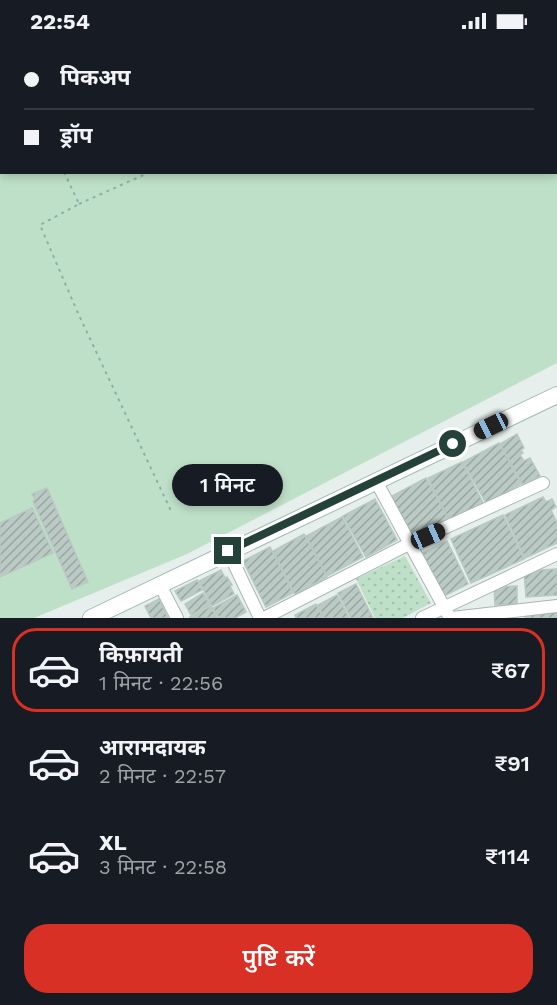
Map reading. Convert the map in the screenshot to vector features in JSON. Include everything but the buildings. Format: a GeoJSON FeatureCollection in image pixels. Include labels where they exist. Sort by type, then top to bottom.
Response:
{"type":"FeatureCollection","features":[{"type":"Feature","properties":{"kind":"street"},"geometry":{"type":"LineString","coordinates":[[91,618],[551,397]]}},
{"type":"Feature","properties":{"kind":"street"},"geometry":{"type":"LineString","coordinates":[[376,481],[449,615]]}},
{"type":"Feature","properties":{"kind":"street"},"geometry":{"type":"LineString","coordinates":[[228,551],[262,618],[409,544],[543,483]]}},
{"type":"Feature","properties":{"kind":"street"},"geometry":{"type":"LineString","coordinates":[[449,615],[557,554]]}},
{"type":"Feature","properties":{"kind":"street"},"geometry":{"type":"LineString","coordinates":[[160,585],[177,618]]}},
{"type":"Feature","properties":{"kind":"street"},"geometry":{"type":"LineString","coordinates":[[422,618],[557,606]]}},
{"type":"Feature","properties":{"kind":"path"},"geometry":{"type":"LineString","coordinates":[[65,174],[79,204]]}},
{"type":"Feature","properties":{"kind":"path"},"geometry":{"type":"LineString","coordinates":[[146,174],[79,204],[40,225],[172,513]]}},
{"type":"Feature","properties":{"kind":"green space"},"geometry":{"type":"Polygon","coordinates":[[[0,174],[557,174],[557,363],[187,554],[34,618],[0,618],[0,174]]]}},
{"type":"Feature","properties":{"kind":"green space"},"geometry":{"type":"Polygon","coordinates":[[[405,556],[431,603],[403,618],[375,618],[356,579],[405,556]]]}},
{"type":"Feature","properties":{"kind":"route"},"geometry":{"type":"LineString","coordinates":[[228,551],[453,444]]}}]}
